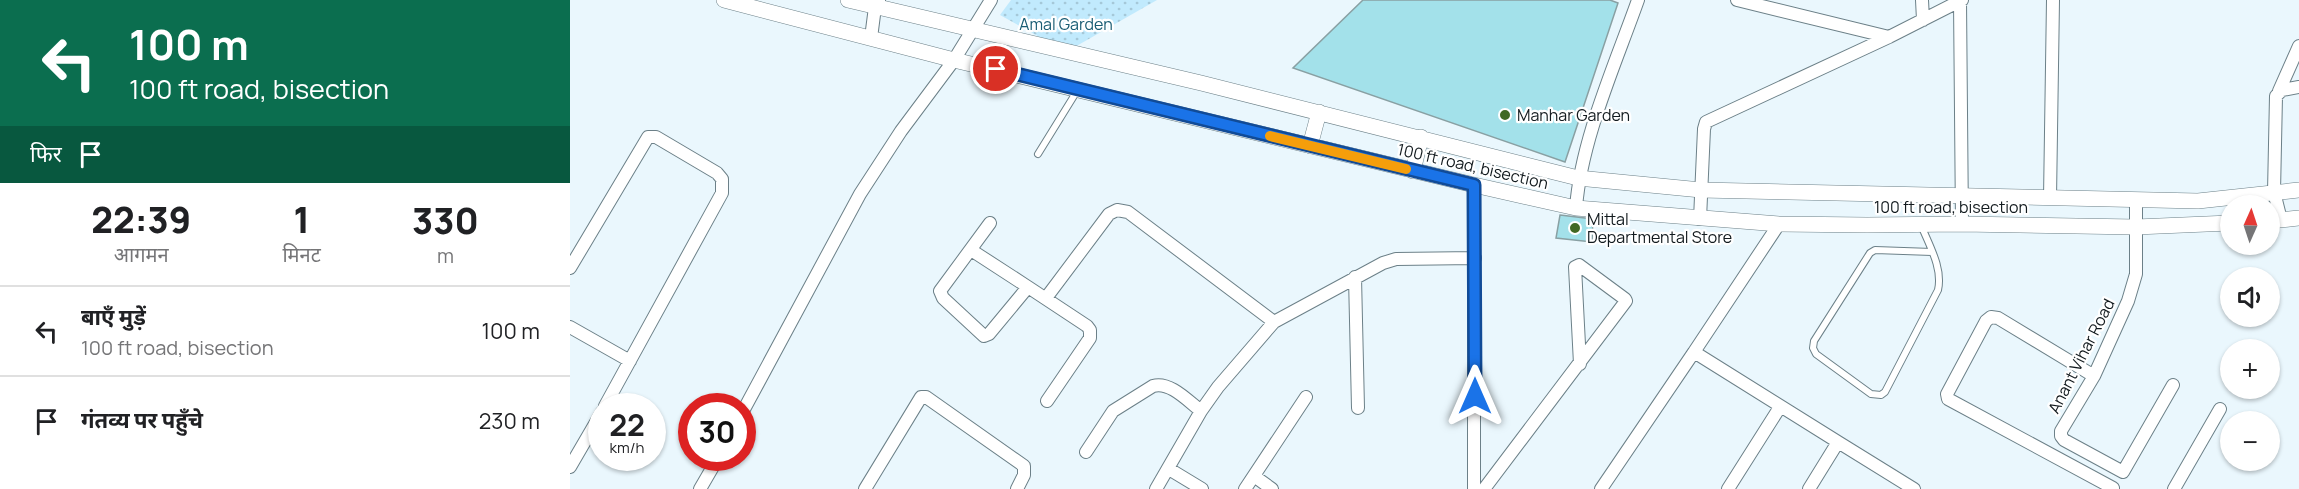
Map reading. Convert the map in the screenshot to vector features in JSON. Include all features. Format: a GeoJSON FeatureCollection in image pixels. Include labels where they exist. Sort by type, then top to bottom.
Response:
{"type":"FeatureCollection","features":[{"type":"Feature","properties":{"kind":"street","name":"100 ft road, bisection"},"geometry":{"type":"LineString","coordinates":[[725,0],[954,60],[1576,208],[1779,224],[2136,227],[2220,223]]}},
{"type":"Feature","properties":{"kind":"street","name":"100 ft road, bisection"},"geometry":{"type":"LineString","coordinates":[[848,0],[878,4],[971,30],[1319,112],[1578,178],[1701,190],[2136,200],[2198,201],[2299,190]]}},
{"type":"Feature","properties":{"kind":"street"},"geometry":{"type":"LineString","coordinates":[[753,393],[860,194],[901,131],[954,60],[991,0]]}},
{"type":"Feature","properties":{"kind":"street"},"geometry":{"type":"LineString","coordinates":[[1576,208],[1578,178],[1638,0]]}},
{"type":"Feature","properties":{"kind":"street"},"geometry":{"type":"LineString","coordinates":[[1737,0],[1889,37]]}},
{"type":"Feature","properties":{"kind":"street"},"geometry":{"type":"LineString","coordinates":[[1922,0],[1923,20]]}},
{"type":"Feature","properties":{"kind":"street"},"geometry":{"type":"LineString","coordinates":[[1700,219],[1706,122],[1889,37],[1961,0],[1962,224]]}},
{"type":"Feature","properties":{"kind":"street"},"geometry":{"type":"LineString","coordinates":[[2050,198],[2054,0]]}},
{"type":"Feature","properties":{"kind":"street"},"geometry":{"type":"LineString","coordinates":[[872,38],[878,4]]}},
{"type":"Feature","properties":{"kind":"street"},"geometry":{"type":"LineString","coordinates":[[2274,195],[2276,96],[2299,46]]}},
{"type":"Feature","properties":{"kind":"street"},"geometry":{"type":"LineString","coordinates":[[2279,91],[2299,87]]}},
{"type":"Feature","properties":{"kind":"street"},"geometry":{"type":"LineString","coordinates":[[1310,146],[1319,112]]}},
{"type":"Feature","properties":{"kind":"street"},"geometry":{"type":"LineString","coordinates":[[572,260],[648,137],[656,136],[717,173],[722,179],[724,186],[722,192],[612,393]]}},
{"type":"Feature","properties":{"kind":"street"},"geometry":{"type":"LineString","coordinates":[[1413,171],[1421,137]]}},
{"type":"Feature","properties":{"kind":"street"},"geometry":{"type":"LineString","coordinates":[[1474,185],[1474,489]]}},
{"type":"Feature","properties":{"kind":"street","name":"Anant Vihar Road"},"geometry":{"type":"LineString","coordinates":[[2122,472],[2064,440],[2061,431],[2094,376],[2128,301],[2136,273],[2136,200]]}},
{"type":"Feature","properties":{"kind":"street"},"geometry":{"type":"LineString","coordinates":[[1046,298],[1109,214],[1117,210],[1128,212],[1274,322]]}},
{"type":"Feature","properties":{"kind":"street"},"geometry":{"type":"LineString","coordinates":[[2280,220],[2299,218]]}},
{"type":"Feature","properties":{"kind":"street"},"geometry":{"type":"LineString","coordinates":[[990,223],[940,291],[944,298],[982,336],[989,334],[1028,287]]}},
{"type":"Feature","properties":{"kind":"street"},"geometry":{"type":"LineString","coordinates":[[1601,489],[1779,224]]}},
{"type":"Feature","properties":{"kind":"street"},"geometry":{"type":"LineString","coordinates":[[971,250],[1087,326],[1091,333],[1090,338],[1047,401]]}},
{"type":"Feature","properties":{"kind":"street"},"geometry":{"type":"LineString","coordinates":[[1156,489],[1201,411],[1218,387],[1274,322],[1355,277],[1396,259],[1475,258]]}},
{"type":"Feature","properties":{"kind":"street"},"geometry":{"type":"LineString","coordinates":[[1484,489],[1580,364],[1626,300],[1579,265],[1575,267],[1580,364]]}},
{"type":"Feature","properties":{"kind":"street"},"geometry":{"type":"LineString","coordinates":[[1355,277],[1358,408]]}},
{"type":"Feature","properties":{"kind":"street"},"geometry":{"type":"LineString","coordinates":[[2094,376],[1998,318],[1991,317],[1986,321],[1947,394],[1948,399],[2113,489],[2173,385]]}},
{"type":"Feature","properties":{"kind":"street"},"geometry":{"type":"LineString","coordinates":[[570,327],[630,361]]}},
{"type":"Feature","properties":{"kind":"street"},"geometry":{"type":"LineString","coordinates":[[1694,352],[1914,489]]}},
{"type":"Feature","properties":{"kind":"street"},"geometry":{"type":"LineString","coordinates":[[1086,452],[1113,411],[1153,386],[1168,387],[1201,411]]}},
{"type":"Feature","properties":{"kind":"street"},"geometry":{"type":"LineString","coordinates":[[865,489],[921,397],[926,397],[1024,466],[1024,475],[1017,489]]}},
{"type":"Feature","properties":{"kind":"street"},"geometry":{"type":"LineString","coordinates":[[1245,489],[1306,397]]}},
{"type":"Feature","properties":{"kind":"street"},"geometry":{"type":"LineString","coordinates":[[1731,488],[1780,407]]}},
{"type":"Feature","properties":{"kind":"street"},"geometry":{"type":"LineString","coordinates":[[2174,489],[2220,409]]}},
{"type":"Feature","properties":{"kind":"street"},"geometry":{"type":"LineString","coordinates":[[570,467],[588,436]]}},
{"type":"Feature","properties":{"kind":"street"},"geometry":{"type":"LineString","coordinates":[[1809,489],[1838,442]]}},
{"type":"Feature","properties":{"kind":"street"},"geometry":{"type":"LineString","coordinates":[[1169,469],[1202,489]]}},
{"type":"Feature","properties":{"kind":"street"},"geometry":{"type":"LineString","coordinates":[[700,489],[710,471]]}},
{"type":"Feature","properties":{"kind":"street"},"geometry":{"type":"LineString","coordinates":[[1254,476],[1272,489]]}},
{"type":"Feature","properties":{"kind":"lane"},"geometry":{"type":"LineString","coordinates":[[1038,154],[1078,89]]}},
{"type":"Feature","properties":{"kind":"lane"},"geometry":{"type":"LineString","coordinates":[[1921,224],[1932,252],[1939,272],[1938,290],[1885,392],[1881,395],[1870,394],[1816,354],[1813,348],[1814,341],[1870,253],[1875,250],[1932,252]]}},
{"type":"Feature","properties":{"kind":"green space","name":"Amal Garden"},"geometry":{"type":"Polygon","coordinates":[[[1011,0],[1157,0],[1066,52],[1000,15],[1011,0]]]}},
{"type":"Feature","properties":{"kind":"building","name":"Manhar Garden"},"geometry":{"type":"Polygon","coordinates":[[[1363,0],[1610,0],[1618,3],[1565,162],[1293,68],[1363,0]]]}},
{"type":"Feature","properties":{"kind":"building","name":"Mittal Departmental Store"},"geometry":{"type":"Polygon","coordinates":[[[1560,215],[1593,219],[1592,242],[1556,238],[1560,215]]]}},
{"type":"Feature","properties":{"kind":"slow traffic"},"geometry":{"type":"LineString","coordinates":[[1270,136],[1406,169]]}},
{"type":"Feature","properties":{"kind":"place","name":"Manhar Garden"},"geometry":{"type":"Point","coordinates":[1505,115]}},
{"type":"Feature","properties":{"kind":"place","name":"Mittal Departmental Store"},"geometry":{"type":"Point","coordinates":[1575,228]}},
{"type":"Feature","properties":{"kind":"route"},"geometry":{"type":"LineString","coordinates":[[996,69],[1474,185],[1475,396]]}}]}
